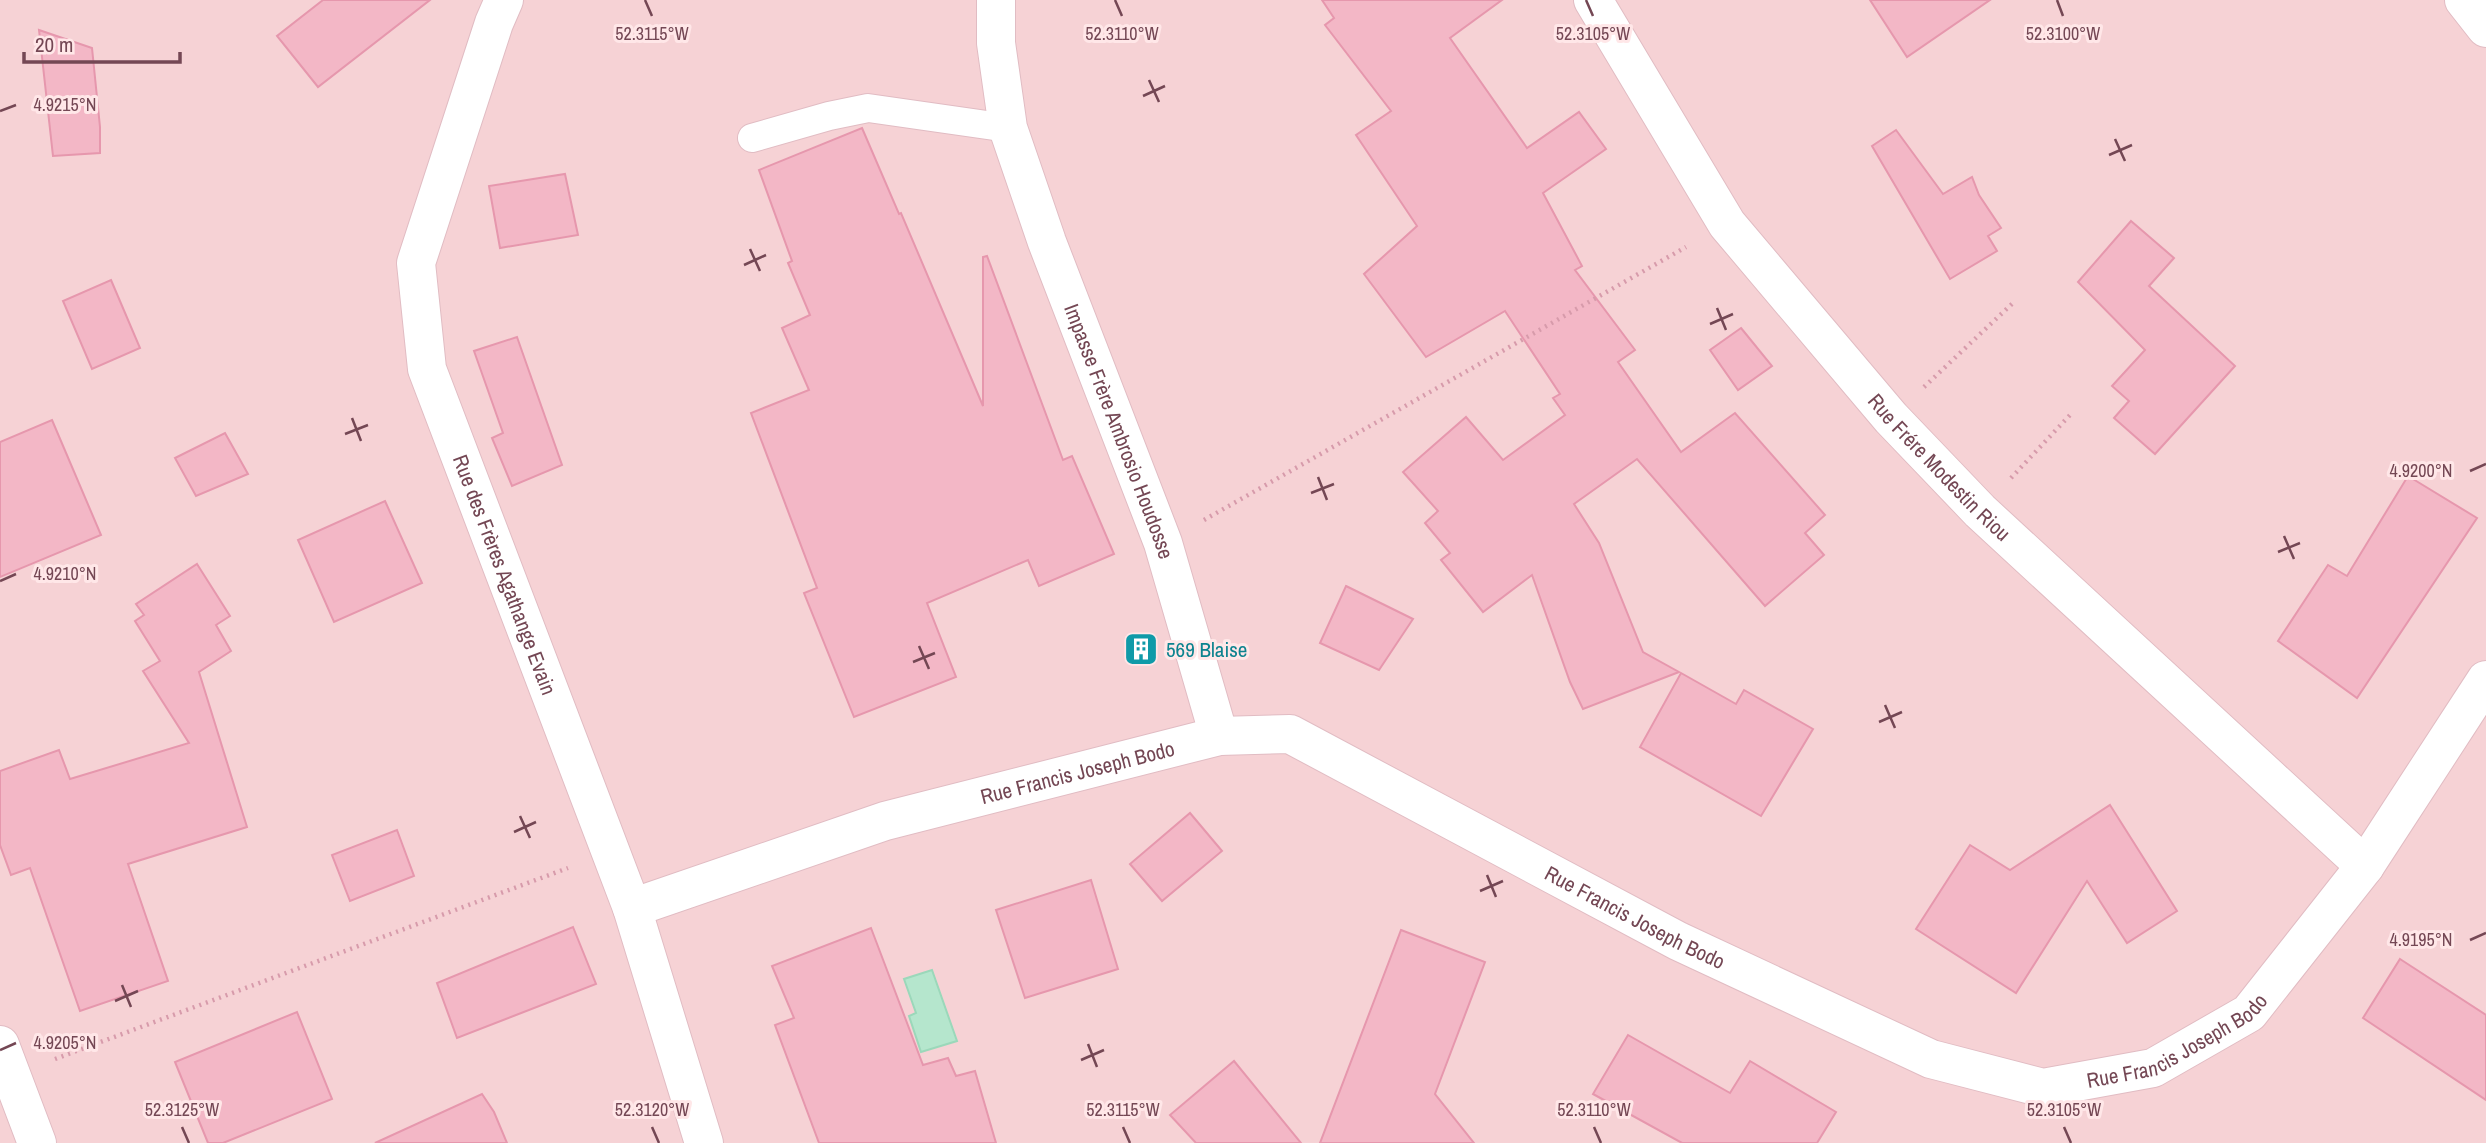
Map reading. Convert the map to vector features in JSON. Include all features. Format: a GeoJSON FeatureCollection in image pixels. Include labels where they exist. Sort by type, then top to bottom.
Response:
{"type":"FeatureCollection","features":[{"type":"Feature","properties":{"kind":"street","name":"Rue des Frères Agathange Evain"},"geometry":{"type":"LineString","coordinates":[[504,0],[494,23],[416,263],[427,369],[612,851],[704,1143]]}},
{"type":"Feature","properties":{"kind":"street","name":"Impasse Frère Ambrosio Houdosse"},"geometry":{"type":"LineString","coordinates":[[996,0],[996,43],[1008,128],[1047,242],[1163,543],[1219,736]]}},
{"type":"Feature","properties":{"kind":"street","name":"Rue Frére Modestin Riou"},"geometry":{"type":"LineString","coordinates":[[1594,0],[1727,224],[1891,418],[1980,511],[2365,866]]}},
{"type":"Feature","properties":{"kind":"street"},"geometry":{"type":"LineString","coordinates":[[2464,0],[2486,28]]}},
{"type":"Feature","properties":{"kind":"street","name":"Rue Francis Joseph Bodo"},"geometry":{"type":"LineString","coordinates":[[632,908],[885,821],[1219,736],[1290,734],[1690,947],[1931,1059],[2043,1088],[2153,1068],[2249,1013],[2365,866],[2486,680]]}},
{"type":"Feature","properties":{"kind":"street"},"geometry":{"type":"LineString","coordinates":[[6,1060],[37,1143]]}},
{"type":"Feature","properties":{"kind":"lane"},"geometry":{"type":"LineString","coordinates":[[752,138],[868,108],[1008,128]]}},
{"type":"Feature","properties":{"kind":"path"},"geometry":{"type":"LineString","coordinates":[[1163,543],[1727,224]]}},
{"type":"Feature","properties":{"kind":"path"},"geometry":{"type":"LineString","coordinates":[[1891,418],[2015,302]]}},
{"type":"Feature","properties":{"kind":"path"},"geometry":{"type":"LineString","coordinates":[[1980,511],[2070,415]]}},
{"type":"Feature","properties":{"kind":"path"},"geometry":{"type":"LineString","coordinates":[[6,1060],[612,851]]}},
{"type":"Feature","properties":{"kind":"shaded area"},"geometry":{"type":"Polygon","coordinates":[[[0,0],[2486,0],[2486,1143],[0,1143],[0,0]]]}},
{"type":"Feature","properties":{"kind":"shaded area"},"geometry":{"type":"Polygon","coordinates":[[[932,970],[957,1041],[921,1052],[909,1016],[916,1013],[904,979],[932,970]]]}},
{"type":"Feature","properties":{"kind":"building"},"geometry":{"type":"Polygon","coordinates":[[[323,0],[430,0],[318,87],[277,36],[323,0]]]}},
{"type":"Feature","properties":{"kind":"building"},"geometry":{"type":"Polygon","coordinates":[[[1322,0],[1502,0],[1450,38],[1527,148],[1579,112],[1606,149],[1543,193],[1582,266],[1575,270],[1635,350],[1618,362],[1681,452],[1735,413],[1825,515],[1805,533],[1824,555],[1765,606],[1637,459],[1574,504],[1599,543],[1643,652],[1679,672],[1583,709],[1570,682],[1532,575],[1483,612],[1441,560],[1450,553],[1425,523],[1438,511],[1403,472],[1466,417],[1503,460],[1565,415],[1553,398],[1560,394],[1505,311],[1426,357],[1364,274],[1417,226],[1356,135],[1391,111],[1325,25],[1334,18],[1322,0]]]}},
{"type":"Feature","properties":{"kind":"building"},"geometry":{"type":"Polygon","coordinates":[[[1870,0],[1990,0],[1907,57],[1870,0]]]}},
{"type":"Feature","properties":{"kind":"building"},"geometry":{"type":"Polygon","coordinates":[[[39,30],[92,48],[100,153],[53,156],[39,30]]]}},
{"type":"Feature","properties":{"kind":"building"},"geometry":{"type":"Polygon","coordinates":[[[862,128],[983,406],[983,257],[987,256],[1063,460],[1072,456],[1114,554],[1039,586],[1028,560],[927,603],[956,677],[854,717],[804,593],[817,588],[751,413],[809,390],[782,328],[810,315],[788,263],[792,261],[759,170],[862,128]]]}},
{"type":"Feature","properties":{"kind":"building"},"geometry":{"type":"Polygon","coordinates":[[[1896,130],[1943,194],[1972,177],[1979,195],[2001,228],[1988,236],[1997,251],[1950,279],[1872,146],[1896,130]]]}},
{"type":"Feature","properties":{"kind":"building"},"geometry":{"type":"Polygon","coordinates":[[[565,174],[578,235],[500,248],[489,186],[565,174]]]}},
{"type":"Feature","properties":{"kind":"building"},"geometry":{"type":"Polygon","coordinates":[[[2131,221],[2174,258],[2149,286],[2235,366],[2155,454],[2114,418],[2129,401],[2112,386],[2145,350],[2078,282],[2131,221]]]}},
{"type":"Feature","properties":{"kind":"building"},"geometry":{"type":"Polygon","coordinates":[[[111,280],[140,348],[92,369],[63,301],[111,280]]]}},
{"type":"Feature","properties":{"kind":"building"},"geometry":{"type":"Polygon","coordinates":[[[1741,328],[1772,366],[1738,390],[1710,350],[1741,328]]]}},
{"type":"Feature","properties":{"kind":"building"},"geometry":{"type":"Polygon","coordinates":[[[517,337],[562,465],[512,486],[492,438],[503,433],[474,351],[517,337]]]}},
{"type":"Feature","properties":{"kind":"building"},"geometry":{"type":"Polygon","coordinates":[[[52,420],[101,535],[0,577],[0,442],[52,420]]]}},
{"type":"Feature","properties":{"kind":"building"},"geometry":{"type":"Polygon","coordinates":[[[225,433],[248,474],[196,496],[175,458],[225,433]]]}},
{"type":"Feature","properties":{"kind":"building"},"geometry":{"type":"Polygon","coordinates":[[[2408,476],[2477,518],[2357,698],[2278,641],[2328,565],[2347,576],[2408,476]]]}},
{"type":"Feature","properties":{"kind":"building"},"geometry":{"type":"Polygon","coordinates":[[[385,501],[422,583],[334,622],[298,540],[385,501]]]}},
{"type":"Feature","properties":{"kind":"building"},"geometry":{"type":"Polygon","coordinates":[[[197,564],[230,616],[216,625],[231,651],[199,672],[247,827],[128,864],[168,981],[80,1011],[30,868],[11,875],[0,845],[0,771],[59,750],[70,779],[189,743],[143,671],[160,661],[135,621],[144,615],[136,604],[197,564]]]}},
{"type":"Feature","properties":{"kind":"building"},"geometry":{"type":"Polygon","coordinates":[[[1346,586],[1413,619],[1379,670],[1320,643],[1346,586]]]}},
{"type":"Feature","properties":{"kind":"building"},"geometry":{"type":"Polygon","coordinates":[[[1681,673],[1736,704],[1744,690],[1813,729],[1761,816],[1640,747],[1681,673]]]}},
{"type":"Feature","properties":{"kind":"building"},"geometry":{"type":"Polygon","coordinates":[[[2110,805],[2177,911],[2127,943],[2087,881],[2016,993],[1916,929],[1970,845],[2010,870],[2110,805]]]}},
{"type":"Feature","properties":{"kind":"building"},"geometry":{"type":"Polygon","coordinates":[[[1190,813],[1222,851],[1162,901],[1130,864],[1190,813]]]}},
{"type":"Feature","properties":{"kind":"building"},"geometry":{"type":"Polygon","coordinates":[[[397,830],[414,876],[350,901],[332,855],[397,830]]]}},
{"type":"Feature","properties":{"kind":"building"},"geometry":{"type":"Polygon","coordinates":[[[1091,880],[1118,969],[1025,998],[996,910],[1091,880]]]}},
{"type":"Feature","properties":{"kind":"building"},"geometry":{"type":"Polygon","coordinates":[[[573,927],[596,984],[457,1038],[437,983],[573,927]]]}},
{"type":"Feature","properties":{"kind":"building"},"geometry":{"type":"Polygon","coordinates":[[[871,928],[923,1065],[948,1058],[956,1076],[975,1071],[996,1143],[819,1143],[775,1025],[794,1018],[772,966],[871,928]]]}},
{"type":"Feature","properties":{"kind":"building"},"geometry":{"type":"Polygon","coordinates":[[[1401,930],[1485,962],[1435,1094],[1474,1143],[1320,1143],[1401,930]]]}},
{"type":"Feature","properties":{"kind":"building"},"geometry":{"type":"Polygon","coordinates":[[[2400,959],[2486,1015],[2486,1100],[2363,1018],[2400,959]]]}},
{"type":"Feature","properties":{"kind":"building"},"geometry":{"type":"Polygon","coordinates":[[[297,1012],[332,1099],[223,1143],[208,1143],[175,1062],[297,1012]]]}},
{"type":"Feature","properties":{"kind":"building"},"geometry":{"type":"Polygon","coordinates":[[[1628,1035],[1730,1093],[1750,1061],[1836,1112],[1817,1143],[1682,1143],[1593,1094],[1628,1035]]]}},
{"type":"Feature","properties":{"kind":"building"},"geometry":{"type":"Polygon","coordinates":[[[1234,1061],[1301,1143],[1196,1143],[1170,1115],[1234,1061]]]}},
{"type":"Feature","properties":{"kind":"building"},"geometry":{"type":"Polygon","coordinates":[[[482,1094],[494,1112],[507,1143],[375,1143],[482,1094]]]}},
{"type":"Feature","properties":{"kind":"place","name":"569 Blaise"},"geometry":{"type":"Point","coordinates":[1141,649]}}]}
